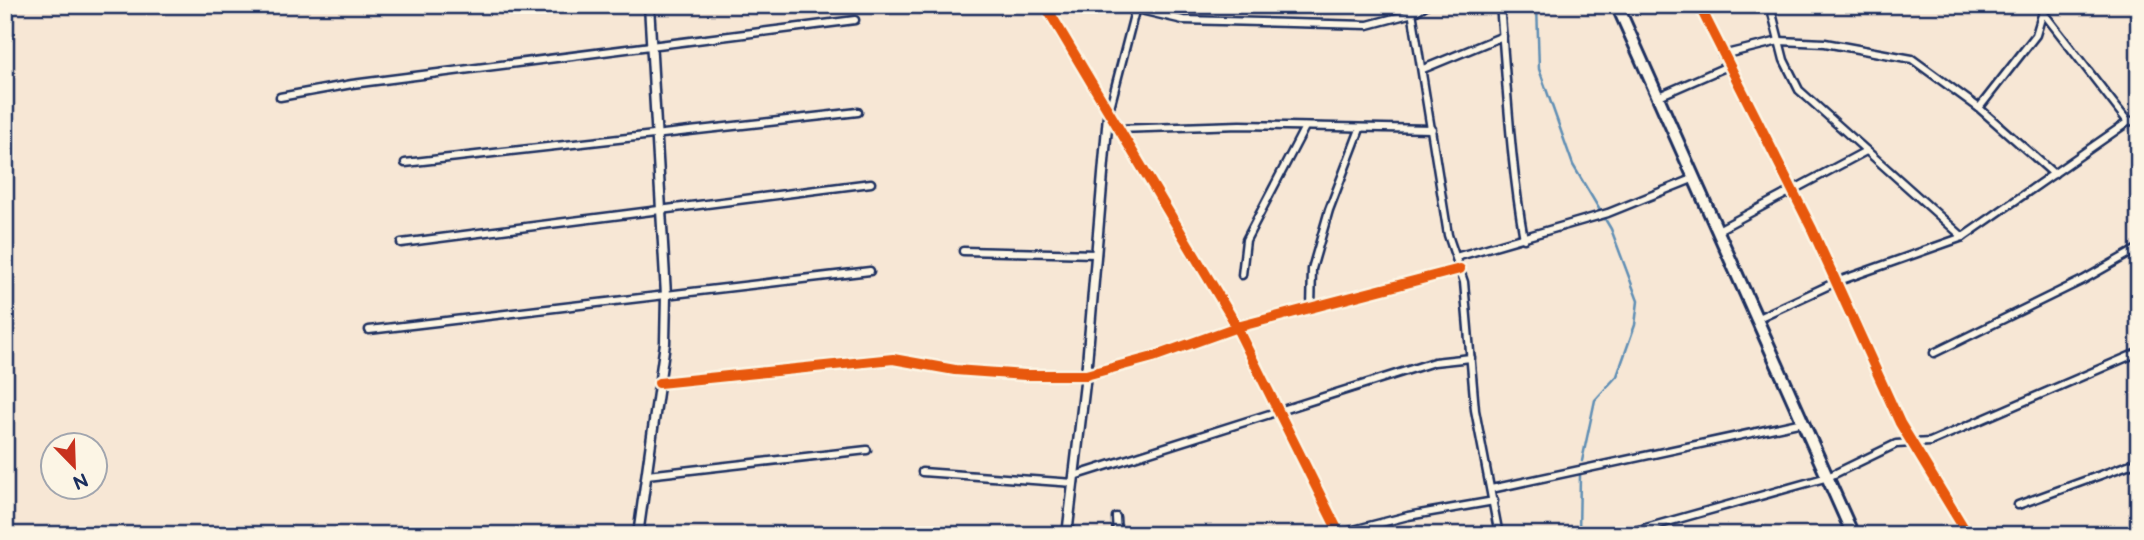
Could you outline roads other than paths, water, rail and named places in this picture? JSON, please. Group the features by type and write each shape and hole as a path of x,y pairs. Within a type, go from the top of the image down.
{"main road":[{"path":"1617,5 1853,535"}],"street":[{"path":"638,535 666,343 666,295 649,5"},
{"path":"1045,5 1108,115 1237,327 1338,534 1408,516 1494,501"},
{"path":"1067,535 1086,375 1108,115 1136,7 1183,20 1368,25 1426,5"},
{"path":"1500,5 1510,104 1513,177 1524,239"},
{"path":"1699,5 1836,282 1910,443 1968,535"},
{"path":"1770,5 1784,60 1799,90 1963,237"},
{"path":"1979,108 2036,35 2043,8"},
{"path":"2043,8 2128,122"},
{"path":"1412,9 1448,235 1464,282 1475,410 1499,535"},
{"path":"280,97 352,84 855,20"},
{"path":"1423,69 1503,36"},
{"path":"1722,55 1779,41 1825,43 1912,59 1979,108 2054,174"},
{"path":"1659,96 1728,66"},
{"path":"405,163 858,112"},
{"path":"1756,319 1836,282 1963,237 2128,122 2139,119"},
{"path":"1117,129 1240,125 1432,129"},
{"path":"1242,275 1246,240 1305,127"},
{"path":"1311,308 1312,269 1329,210 1360,129"},
{"path":"1718,230 1867,151"},
{"path":"1456,257 1608,213 1696,178"},
{"path":"401,243 871,183"},
{"path":"1934,353 2083,280 2139,248"},
{"path":"963,251 1097,254"},
{"path":"659,383 893,359 955,370 1025,375 1086,375 1153,357 1237,327 1460,269"},
{"path":"369,330 870,271"},
{"path":"1621,535 1828,477 1896,444 1930,442 2139,352"},
{"path":"922,472 1074,479 1434,362 1471,358"},
{"path":"1491,489 1803,422"},
{"path":"647,475 867,450"},
{"path":"2018,505 2139,461"},
{"path":"1116,517 1116,535"}],"waterway":[{"path":"1537,5 1539,69 1573,165 1611,229 1638,301 1635,325 1617,376 1595,400 1582,461"},
{"path":"1579,535 1580,475"}]}
